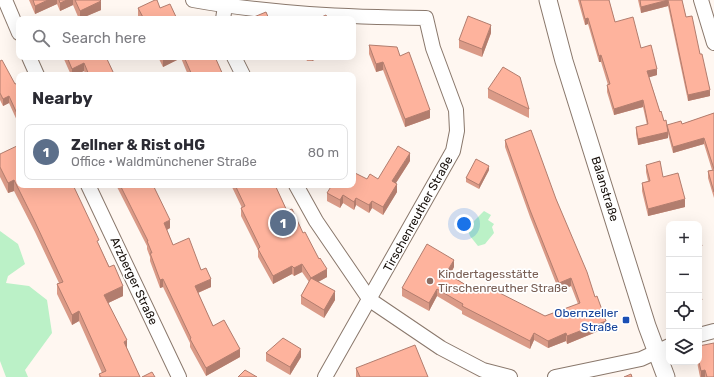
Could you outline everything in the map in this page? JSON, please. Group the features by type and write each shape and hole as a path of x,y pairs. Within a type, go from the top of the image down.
{"street":[{"path":"5,0 16,26"},
{"path":"193,0 224,12"},
{"name":"Balanstraße","path":"548,0 564,61 663,349 666,377"},
{"path":"701,0 714,43"},
{"name":"Tirschenreuther Straße","path":"224,12 325,16"},
{"name":"Tirschenreuther Straße","path":"326,377 453,151 457,131 456,110 433,48 426,18 356,17"},
{"path":"30,60 36,72"},
{"path":"236,60 242,72"},
{"name":"Arzberger Straße","path":"89,188 179,377"},
{"path":"298,188 316,221 370,300 441,348 483,370 510,377"},
{"path":"702,334 714,331"},
{"path":"555,377 632,362 663,349"}],"green space":[{"path":"484,211 491,215 488,220 494,224 492,227 494,233 485,244 478,246 470,236 467,228"},
{"path":"0,231 18,244 25,264 8,276 6,283 29,286 47,300 52,333 25,370 28,377 6,377 0,361"}],"building":[{"path":"33,0 48,0 35,6"},
{"path":"59,0 67,0 60,3"},
{"path":"75,0 100,0 101,1 80,11"},
{"path":"157,0 160,8 170,4 176,16 142,16 138,8"},
{"path":"580,0 609,0 615,22 633,17 641,48 651,45 657,69 647,71 660,112 661,111 664,121 666,120 668,132 638,139 636,127 648,124 643,100 614,109 607,85 610,84 601,55 599,56 588,18 585,19"},
{"path":"640,0 668,0 641,7"},
{"path":"668,0 682,0 686,17 692,16 700,54 702,54 710,90 688,95"},
{"path":"266,12 268,16 256,16"},
{"path":"468,16 491,25 482,49 459,40"},
{"path":"369,45 397,47 400,56 409,52 430,110 405,119 383,62 376,64"},
{"path":"2,60 16,84 16,111 9,96 3,99 0,93 0,61"},
{"path":"68,60 107,60 113,72 88,72 84,63 72,69"},
{"path":"185,60 216,60 222,72 191,72"},
{"path":"503,67 520,77 529,109 488,89"},
{"path":"714,113 714,169 704,138 673,147 667,125 681,121 682,124"},
{"path":"531,130 556,199 606,321 567,336 566,333 548,341 534,333 530,341 462,306 463,304 437,289 429,303 402,288 427,244 454,260 446,273 479,293 484,285 545,316 580,303 571,278 559,283 530,210 505,140"},
{"path":"16,146 16,184 14,180 8,183 0,167 0,154"},
{"path":"398,146 410,153 392,181 397,184 383,207 372,201 369,205 356,198 354,202 343,195 340,200 327,193 330,188 356,188 356,174 367,179 370,174 378,179"},
{"path":"476,159 489,166 479,185 466,178"},
{"path":"660,161 663,177 678,173 685,199 648,209 642,183 650,181 646,165"},
{"path":"714,170 714,192 708,171"},
{"path":"18,188 74,188 99,240 97,241 109,267 114,265 123,286 104,295 127,340 124,342 140,377 101,377 99,374 106,371 79,311 72,315 57,284 63,282"},
{"path":"122,188 154,188 170,220 164,223 173,245 189,238 201,270 206,268 211,279 195,286 213,326 224,320 240,349 206,368 190,339 191,338 163,279 160,280 150,253 152,253 148,241"},
{"path":"236,188 276,188 287,211 292,209 303,233 305,232 319,259 320,258 327,269 311,278 302,264 294,268 292,266 273,276 258,249 260,247 241,208 245,206"},
{"path":"311,278 335,291 324,310 301,296"},
{"path":"283,338 301,349 290,367 266,353"},
{"path":"714,343 714,377 707,377 705,370 701,371 700,365 702,365 702,345"},
{"path":"415,345 428,377 360,377 356,368"},
{"path":"245,370 257,377 238,377"},
{"path":"152,372 155,377 142,377"},
{"path":"631,374 632,377 624,377"}],"place":[{"name":"Zellner & Rist oHG","path":"283,223"},
{"name":"Kindertagesstätte Tirschenreuther Straße","path":"430,281"},
{"name":"Obernzeller Straße","path":"626,320"}]}
